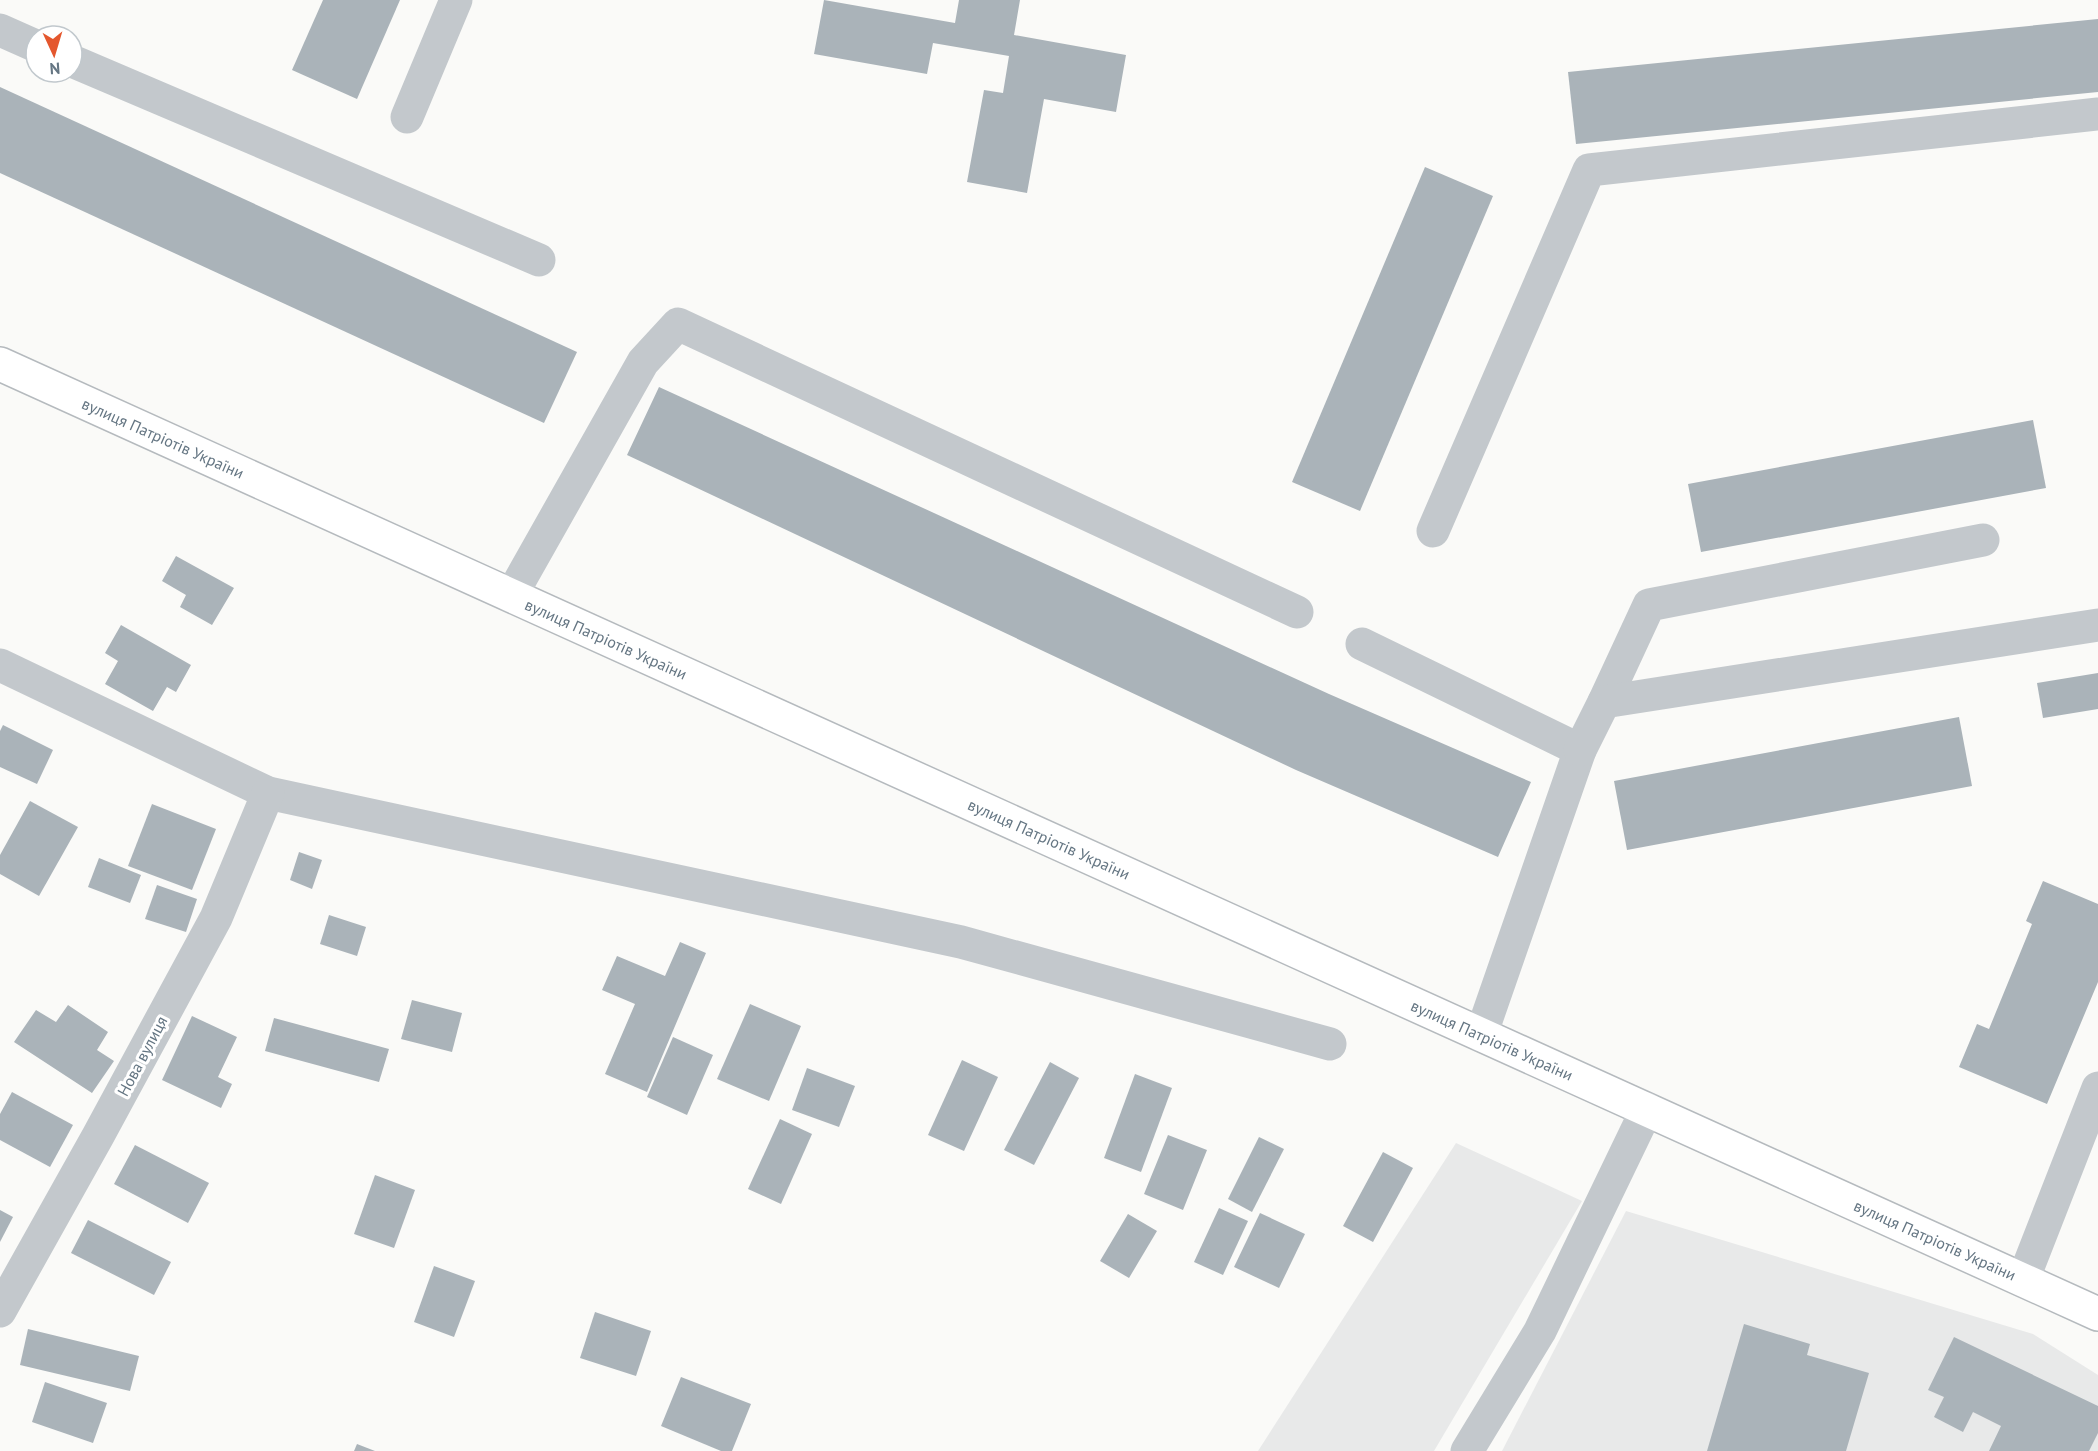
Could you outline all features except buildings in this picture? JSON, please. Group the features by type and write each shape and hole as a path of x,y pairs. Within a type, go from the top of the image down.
{"main road":[{"name":"вулиця Патріотів України","path":"0,364 2098,1314"}],"street":[{"path":"407,117 456,0"},
{"path":"0,30 24,41"},
{"path":"84,66 539,260"},
{"path":"1432,531 1589,170 2098,114"},
{"path":"511,596 643,362 678,324 1297,612"},
{"path":"1480,1035 1580,750 1650,605 1983,540"},
{"path":"1604,702 2098,625"},
{"path":"1362,644 1580,750"},
{"path":"0,665 268,793 961,942 1330,1044"},
{"name":"Нова вулиця","path":"0,1311 104,1126 216,918 268,793"},
{"path":"2024,1280 2098,1088"},
{"path":"1467,1451 1540,1331 1647,1109"}],"shaded area":[{"path":"1456,1143 1582,1201 1434,1451 1258,1451"},
{"path":"1626,1211 2033,1334 2098,1375 2098,1451 1502,1451"}]}
